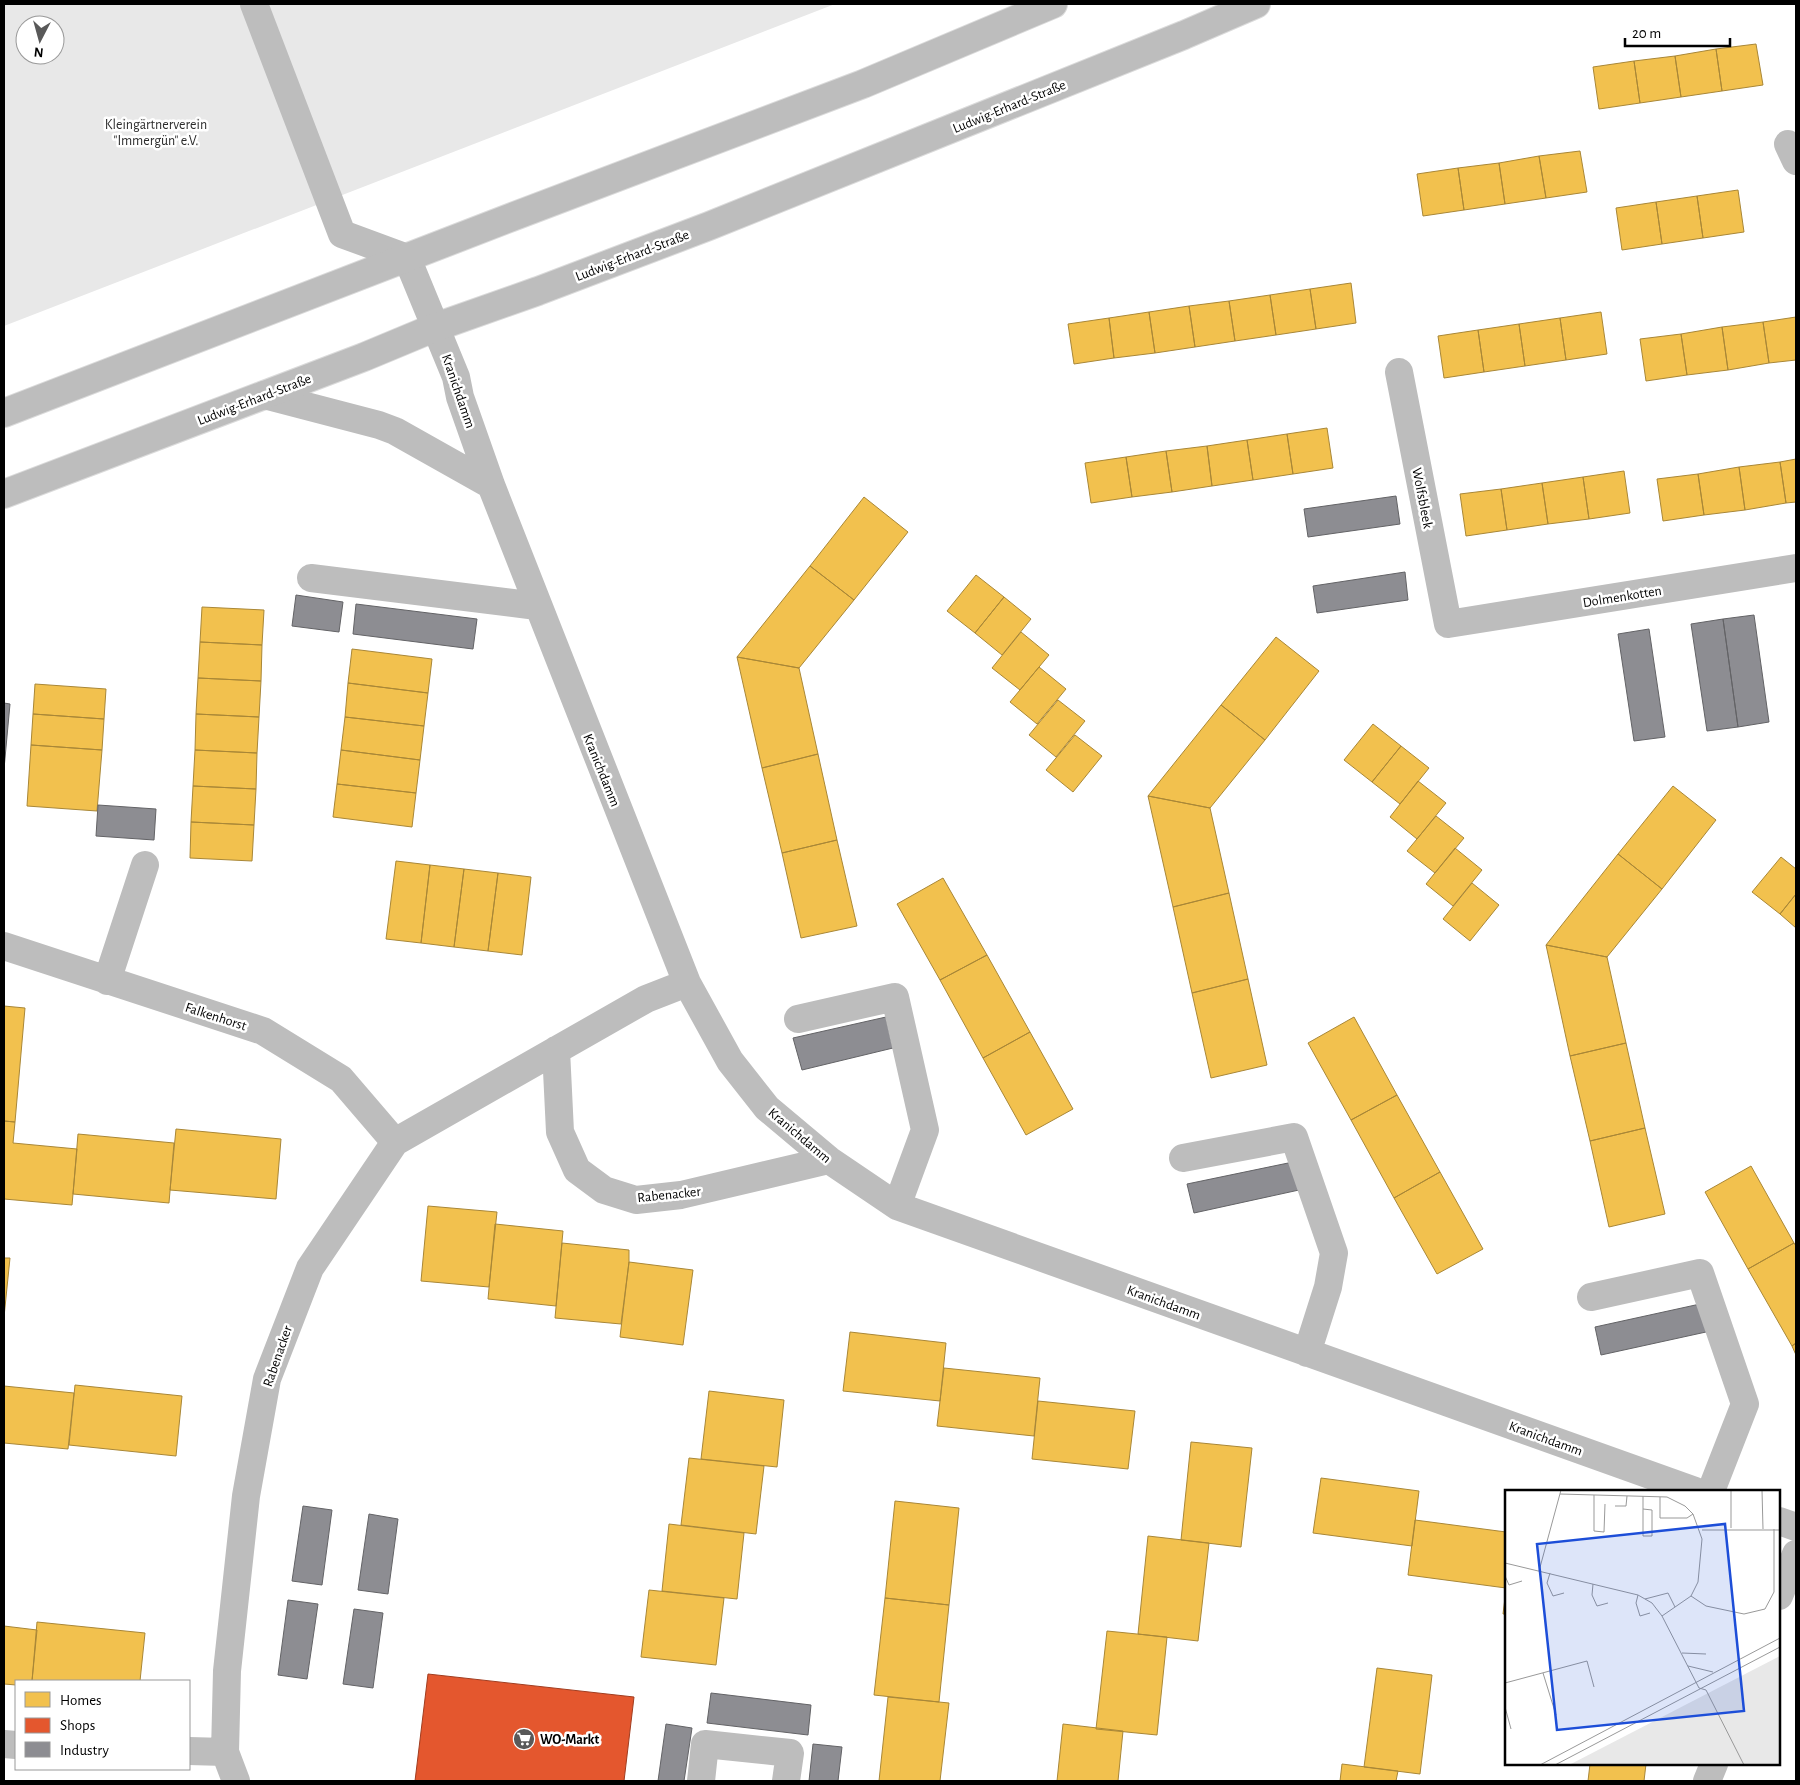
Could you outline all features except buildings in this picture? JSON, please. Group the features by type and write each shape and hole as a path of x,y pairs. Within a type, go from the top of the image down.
{"street":[{"path":"254,4 342,234 406,258"},
{"path":"4,413 863,84 1053,4"},
{"name":"Ludwig-Erhard-Straße","path":"4,494 364,357 436,327 546,288 709,226 1175,39 1256,4"},
{"name":"Kranichdamm","path":"406,258 456,377 460,397 491,485 537,606 687,982 730,1061 767,1108 829,1160 897,1206 1692,1490"},
{"name":"Wolfsbleek","path":"1399,372 1448,624"},
{"path":"264,395 387,428 491,485"},
{"name":"Dolmenkotten","path":"1448,624 1796,568"},
{"path":"311,578 537,606"},
{"path":"107,981 146,865"},
{"name":"Falkenhorst","path":"4,946 262,1030 342,1079 395,1142"},
{"name":"Rabenacker","path":"236,1781 225,1752 227,1671 246,1496 267,1379 310,1268 395,1142 646,999 687,982"},
{"path":"798,1019 895,997 925,1130 897,1206"},
{"name":"Rabenacker","path":"556,1050 560,1132 577,1170 604,1190 636,1200 681,1195 829,1160"},
{"path":"1182,1158 1294,1137 1334,1253 1328,1287 1307,1353"},
{"path":"1591,1297 1700,1273 1745,1404 1711,1490"},
{"path":"1780,1521 1796,1527"},
{"path":"1780,1594 1796,1554"},
{"path":"701,1781 705,1744 790,1753 786,1781"},
{"path":"190,1751 225,1752"},
{"path":"1707,1781 1714,1765"}],"green space":[{"name":"Kleingärtnerverein \"Immergün\" e.V.","path":"4,4 835,4 4,326"}],"place":[{"name":"WO-Markt","path":"524,1739"}]}
